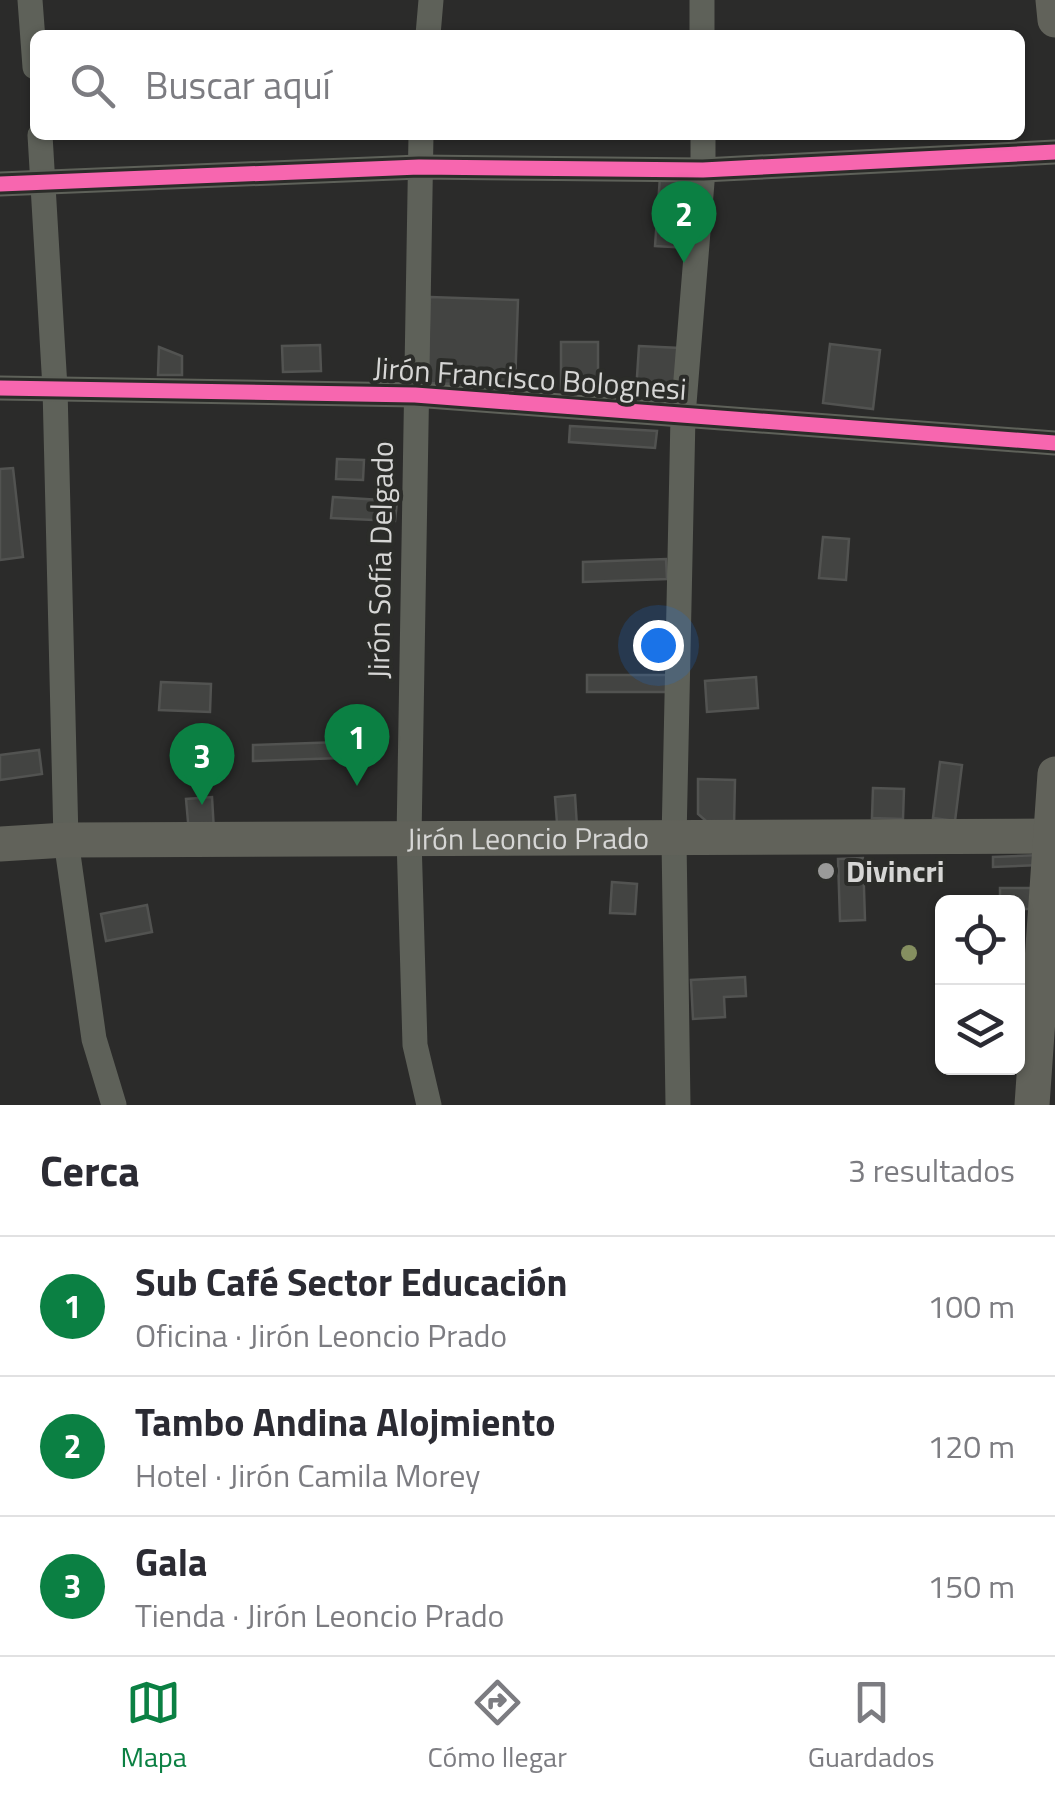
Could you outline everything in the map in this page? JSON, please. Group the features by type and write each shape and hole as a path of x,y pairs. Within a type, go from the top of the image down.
{"street":[{"path":"30,0 32,30"},
{"path":"428,30 431,0"},
{"path":"702,0 702,30"},
{"path":"1054,0 1055,20"},
{"path":"40,140 55,388 66,840 94,1039 114,1105"},
{"name":"Jirón Sofía Delgado","path":"421,140 409,838 415,1045 429,1105"},
{"path":"678,1105 674,840 683,416 703,140"},
{"path":"0,184 419,166 703,170 1055,152"},
{"name":"Jirón Francisco Bolognesi","path":"0,388 414,395 1055,443"},
{"path":"1032,1105 1055,774"},
{"name":"Jirón Leoncio Prado","path":"0,844 66,840 1052,836"}],"building":[{"path":"660,177 694,179 690,248 655,246"},
{"path":"430,297 518,300 515,386 427,383"},
{"path":"561,342 598,342 598,389 561,389"},
{"path":"830,344 880,350 873,409 823,403"},
{"path":"320,345 321,371 283,372 282,346"},
{"path":"639,346 680,348 677,395 636,392"},
{"path":"159,347 182,356 182,375 158,375"},
{"path":"570,426 657,431 655,448 569,442"},
{"path":"337,459 364,460 363,480 336,479"},
{"path":"13,468 23,557 0,560 0,469"},
{"path":"333,497 397,501 395,521 331,518"},
{"path":"823,537 849,539 846,580 819,578"},
{"path":"666,559 667,579 583,582 583,562"},
{"path":"587,675 667,675 667,692 587,692"},
{"path":"756,677 758,708 707,712 705,681"},
{"path":"161,682 211,684 210,712 159,710"},
{"path":"369,741 370,757 253,761 253,745"},
{"path":"39,750 42,774 0,780 0,755"},
{"path":"940,762 962,765 955,821 933,818"},
{"path":"698,779 735,780 734,827 713,827 698,814"},
{"path":"873,788 904,789 903,819 872,818"},
{"path":"575,795 577,827 557,823 555,797"},
{"path":"212,797 214,831 189,833 186,799"},
{"path":"1040,855 1040,865 993,867 993,857"},
{"path":"863,858 865,920 840,921 838,859"},
{"path":"612,882 637,884 635,914 610,913"},
{"path":"1000,888 1037,888 1037,909 1025,909 1025,895 1000,895"},
{"path":"147,905 152,932 106,941 101,914"},
{"path":"745,977 746,996 724,997 725,1017 693,1019 691,980"}],"cycle path":[{"path":"0,184 419,167 703,170 1055,152"},
{"path":"0,388 415,395 1055,443"}],"place":[{"name":"Tambo Andina Alojmiento","path":"684,263"},
{"name":"Sub Café Sector Educación","path":"357,786"},
{"name":"Gala","path":"202,805"},
{"name":"Divincri","path":"826,871"}]}
